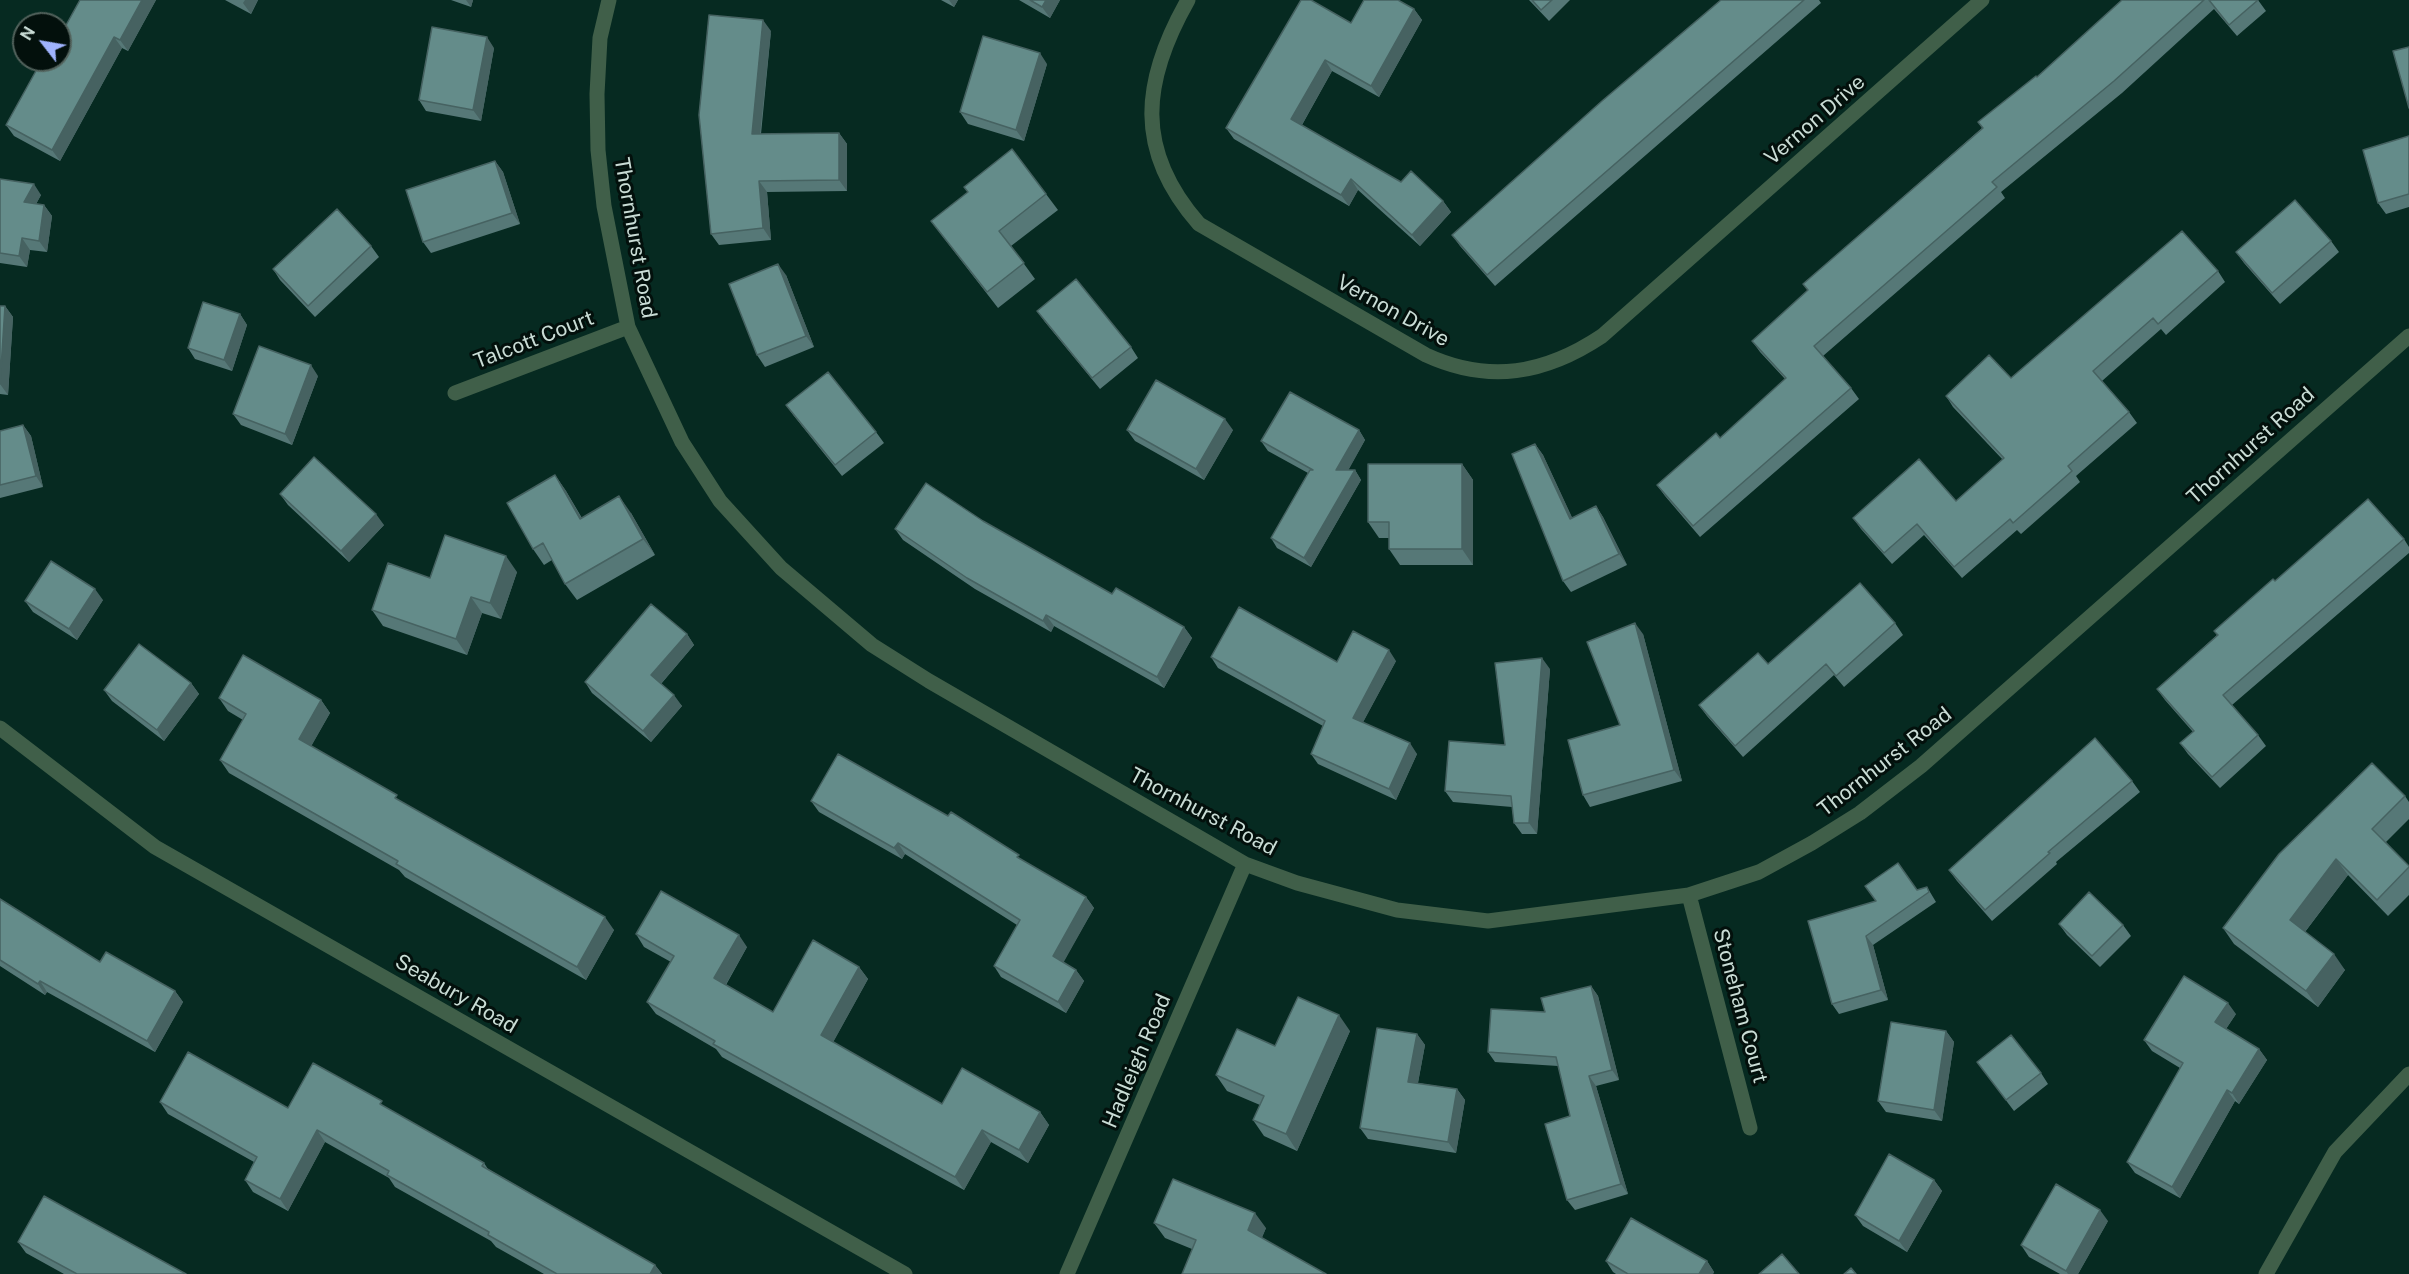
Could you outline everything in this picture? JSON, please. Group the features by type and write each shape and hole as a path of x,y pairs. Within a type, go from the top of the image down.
{"street":[{"name":"Thornhurst Road","path":"609,0 600,38 597,94 598,150 604,206 628,327 682,442 720,501 781,568 827,609 872,645 929,681 1245,864 1297,883 1378,905 1488,921 1689,895 1759,872 1812,843 1860,813 1921,766 2409,336"},
{"name":"Vernon Drive","path":"1188,0 1168,35 1157,66 1151,112 1154,141 1162,169 1178,200 1199,224 1425,355 1465,369 1516,372 1564,358 1602,336 1982,0"},
{"name":"Talcott Court","path":"455,393 628,327"},
{"name":"Seabury Road","path":"0,728 155,848 905,1274"},
{"name":"Hadleigh Road","path":"1067,1274 1245,864"},
{"name":"Stoneham Court","path":"1689,895 1750,1128"},
{"path":"2266,1274 2335,1152 2409,1074"}],"building":[{"path":"80,0 142,0 120,40 114,37 52,150 6,125 35,72 72,72 72,14"},
{"path":"1030,0 1046,0 1042,7"},
{"path":"1301,0 1311,0 1351,23 1364,0 1398,0 1414,9 1371,86 1325,60 1291,119 1401,182 1411,171 1443,201 1412,235 1351,179 1341,195 1226,128"},
{"path":"1532,0 1552,0 1541,10"},
{"path":"1721,0 1804,0 1487,275 1452,235 1602,101"},
{"path":"2122,0 2204,0 2114,81 1992,182 1997,187 1814,346 1851,388 1693,526 1657,485 1716,433 1720,438 1786,378 1752,341 1808,290 1803,284 1983,128 1978,122 2037,77"},
{"path":"2209,0 2258,0 2229,25"},
{"path":"709,15 763,20 752,134 839,133 839,180 759,181 763,228 711,234 699,115"},
{"path":"432,27 487,37 473,110 419,100"},
{"path":"983,36 1040,53 1016,130 960,112"},
{"path":"2409,47 2409,108 2393,51"},
{"path":"2409,136 2409,194 2378,203 2363,150"},
{"path":"1012,149 1046,194 999,231 1024,263 987,292 931,221 968,192 964,187"},
{"path":"495,161 512,213 423,242 406,190"},
{"path":"0,179 34,184 24,202 44,205 39,241 22,238 19,256 0,253"},
{"path":"2295,200 2331,241 2272,293 2236,252"},
{"path":"337,209 371,246 308,306 273,269"},
{"path":"2182,231 2218,271 2158,324 2153,318 2093,371 2129,412 2068,466 2072,471 2013,523 2010,519 1954,567 1917,524 1884,553 1853,518 1919,459 1956,501 2004,458 1946,396 1989,355 2011,378"},
{"path":"778,264 806,336 757,355 729,284"},
{"path":"1076,279 1131,347 1092,378 1037,311"},
{"path":"203,302 240,314 224,360 188,348"},
{"path":"0,306 5,306 0,384"},
{"path":"259,346 311,365 285,434 233,414"},
{"path":"828,372 876,432 835,465 786,405"},
{"path":"1156,380 1225,419 1196,469 1127,430"},
{"path":"1290,392 1359,430 1336,470 1355,470 1304,558 1271,538 1310,470 1313,470 1261,441"},
{"path":"23,425 36,476 0,485 0,431"},
{"path":"1535,444 1570,519 1596,506 1619,554 1563,581 1512,454"},
{"path":"314,457 376,514 341,551 280,494"},
{"path":"1368,464 1462,464 1462,549 1389,549 1389,522 1368,522"},
{"path":"555,475 580,519 619,496 643,539 565,584 543,543 533,549 507,503"},
{"path":"926,483 983,521 1112,594 1116,588 1184,627 1157,677 1046,615 1043,621 967,578 895,529"},
{"path":"2368,499 2404,539 2223,695 2258,735 2212,777 2180,743 2194,731 2157,689 2218,635 2214,631"},
{"path":"445,535 506,556 490,603 471,597 456,639 372,610 388,563 430,578"},
{"path":"51,561 95,589 69,629 25,601"},
{"path":"1860,583 1895,623 1836,676 1826,664 1735,746 1699,705 1758,653 1768,664"},
{"path":"651,604 687,634 651,675 674,695 643,731 585,682"},
{"path":"1239,607 1337,662 1353,631 1389,650 1353,718 1410,743 1389,789 1311,754 1325,721 1211,657"},
{"path":"1635,623 1674,770 1583,795 1568,740 1620,725 1587,642"},
{"path":"139,644 191,683 157,730 104,690"},
{"path":"243,655 321,700 299,739 397,795 395,798 605,917 577,967 396,864 398,861 220,760 246,714 219,698"},
{"path":"1542,658 1529,823 1514,823 1511,796 1445,791 1449,741 1505,745 1495,663"},
{"path":"2095,738 2132,781 2048,852 2050,853 1985,910 1949,870"},
{"path":"838,754 948,816 951,812 1019,855 1017,857 1086,897 1053,956 1076,970 1058,1002 994,966 1020,920 898,843 894,848 811,801"},
{"path":"2372,763 2405,796 2372,829 2409,867 2377,900 2336,859 2290,920 2334,954 2306,991 2223,928 2279,854"},
{"path":"1898,863 1917,890 1927,887 1929,892 1866,936 1881,990 1832,1004 1808,921 1876,901 1865,886"},
{"path":"661,891 739,935 714,978 773,1012 813,940 859,967 821,1035 942,1104 962,1068 1040,1112 1019,1150 982,1130 955,1177 713,1044 715,1041 647,1002 674,956 636,934"},
{"path":"2089,892 2123,925 2092,956 2059,924"},
{"path":"0,899 100,962 106,952 175,991 147,1041 40,981 38,984 0,960"},
{"path":"2184,976 2228,1003 2215,1022 2259,1049 2232,1093 2227,1090 2172,1187 2127,1162 2183,1063 2144,1040"},
{"path":"1591,986 1612,1070 1589,1076 1621,1184 1567,1200 1545,1124 1570,1116 1556,1057 1488,1052 1491,1009 1545,1012 1541,998"},
{"path":"1298,997 1339,1015 1286,1134 1253,1120 1264,1096 1216,1075 1237,1029 1275,1046"},
{"path":"1891,1022 1946,1031 1934,1110 1878,1101"},
{"path":"1377,1028 1417,1034 1408,1082 1457,1089 1448,1142 1360,1128"},
{"path":"2011,1035 2041,1073 2006,1100 1977,1062"},
{"path":"188,1052 288,1108 313,1063 382,1101 380,1104 484,1163 482,1166 655,1265 650,1274 557,1274 488,1235 489,1232 387,1175 389,1171 317,1130 280,1199 245,1180 257,1157 160,1102"},
{"path":"1889,1154 1934,1180 1899,1241 1855,1215"},
{"path":"1173,1179 1255,1213 1248,1230 1326,1274 1182,1274 1196,1240 1154,1223"},
{"path":"2056,1184 2100,1210 2066,1271 2021,1245"},
{"path":"44,1196 186,1274 77,1274 18,1242"},
{"path":"1631,1218 1707,1261 1699,1274 1628,1274 1606,1261"},
{"path":"1782,1254 1799,1274 1759,1274"},
{"path":"1851,1268 1856,1274 1844,1274"}]}
